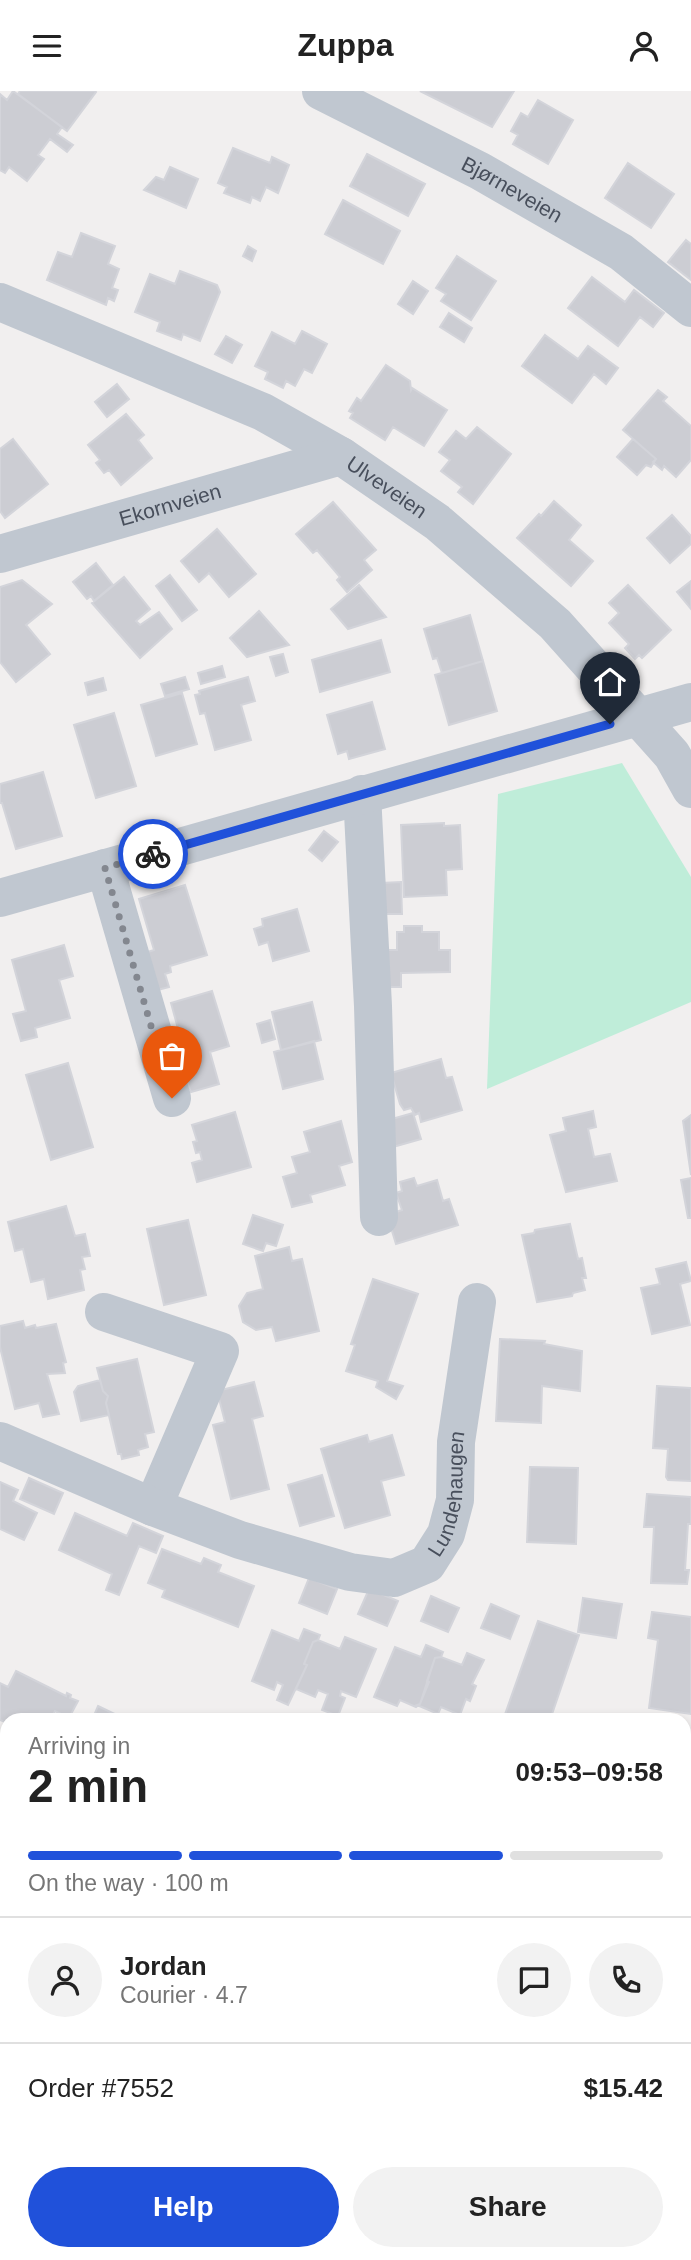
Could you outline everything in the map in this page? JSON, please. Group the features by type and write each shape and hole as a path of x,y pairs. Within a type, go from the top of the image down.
{"street":[{"name":"Bjørneveien","path":"321,91 480,171 621,252 691,308"},
{"name":"Ulveveien","path":"0,302 263,412 341,456 437,522 555,624 635,717 672,755 691,789"},
{"name":"Ekornveien","path":"0,554 341,456"},
{"path":"0,898 691,702"},
{"path":"362,794 373,1006 379,1217"},
{"path":"105,868 172,1098"},
{"name":"Lundehaugen","path":"0,1441 240,1541 350,1572 394,1578 427,1564 446,1534 455,1500 456,1442 477,1302"},
{"path":"103,1313 220,1351 153,1507"}],"green space":[{"path":"622,763 691,877 691,1002 487,1089 498,794"}],"building":[{"path":"13,91 62,127 57,134 73,145 67,152 50,139 38,155 44,159 27,181 9,167 5,173 0,170 0,94 7,100"},
{"path":"20,91 96,92 67,131 18,94"},
{"path":"420,91 514,91 492,127"},
{"path":"538,100 573,120 548,164 513,144 518,135 511,131 521,113 528,117"},
{"path":"233,148 270,163 272,157 289,165 278,193 266,187 260,201 252,197 250,203 224,193 227,187 218,183"},
{"path":"367,154 425,184 408,216 350,186"},
{"path":"628,163 674,194 651,228 605,198"},
{"path":"170,167 198,179 186,208 144,190 156,177 164,180"},
{"path":"343,200 400,231 383,264 325,234"},
{"path":"81,233 115,246 108,264 119,269 112,288 118,290 114,301 108,298 106,305 47,280 58,252 72,257"},
{"path":"686,240 691,244 691,280 668,262"},
{"path":"248,246 256,251 252,261 243,256"},
{"path":"457,256 496,281 471,320 441,301 446,294 436,288"},
{"path":"180,271 217,285 220,292 200,341 183,334 181,340 157,331 160,322 135,312 150,274 175,284"},
{"path":"592,277 625,302 634,290 664,313 653,327 640,317 618,346 568,308"},
{"path":"413,281 428,291 413,314 398,304"},
{"path":"449,313 472,328 464,342 440,327"},
{"path":"302,331 327,344 312,373 304,369 295,386 286,381 283,388 265,379 268,372 255,366 272,332 295,344"},
{"path":"545,335 578,359 588,346 618,368 606,384 594,374 572,403 522,366"},
{"path":"226,336 242,345 232,363 215,354"},
{"path":"386,365 410,381 411,390 412,388 447,410 424,446 393,427 385,440 350,418 353,413 349,411 357,398 361,401"},
{"path":"117,384 129,399 107,417 95,402"},
{"path":"658,390 667,397 663,401 691,426 691,460 676,477 664,466 662,470 655,464 653,462 656,459 623,430"},
{"path":"126,414 144,435 138,440 152,458 121,485 109,470 104,473 96,463 100,460 88,445"},
{"path":"477,427 511,454 473,504 458,492 462,487 441,471 450,460 439,452 456,431 466,439"},
{"path":"13,439 48,484 5,518 0,511 0,449"},
{"path":"633,439 656,459 651,467 646,465 637,475 617,457"},
{"path":"554,501 581,525 569,540 593,561 571,586 517,538"},
{"path":"333,502 376,550 364,560 372,570 347,592 337,580 340,577 317,550 313,553 296,534"},
{"path":"672,515 691,536 691,544 670,563 647,538"},
{"path":"217,529 256,574 229,597 209,573 199,582 181,561"},
{"path":"96,563 113,585 94,601 91,596 87,599 73,582"},
{"path":"170,575 197,610 182,621 156,586"},
{"path":"124,577 150,609 136,621 140,625 159,612 172,629 140,658 92,603"},
{"path":"22,580 52,604 26,625 50,654 16,682 0,662 0,587"},
{"path":"691,581 691,609 677,592"},
{"path":"359,585 386,617 348,629 331,609"},
{"path":"628,585 671,630 642,658 639,655 635,659 625,648 629,644 609,623 619,613 609,603"},
{"path":"259,611 289,645 247,657 230,638"},
{"path":"470,615 483,661 442,673 437,658 433,659 424,629"},
{"path":"381,640 390,672 320,692 312,660"},
{"path":"283,654 288,672 276,676 270,657"},
{"path":"483,661 497,711 449,725 435,675"},
{"path":"222,666 225,677 201,684 198,673"},
{"path":"185,677 189,689 165,696 161,684"},
{"path":"248,677 255,701 241,705 251,740 215,750 205,713 200,714 195,695 200,694 199,691"},
{"path":"103,678 106,690 88,695 85,683"},
{"path":"182,693 197,744 156,756 141,705"},
{"path":"372,702 385,749 349,759 347,751 338,754 327,715"},
{"path":"114,713 136,786 96,798 74,725"},
{"path":"43,772 62,836 16,849 0,803 0,784"},
{"path":"444,823 444,826 460,825 462,869 446,870 447,895 404,897 401,825"},
{"path":"324,831 338,842 322,861 309,850"},
{"path":"401,882 402,914 382,914 381,883"},
{"path":"185,885 207,955 170,966 171,972 165,974 169,987 146,993 135,956 154,950 139,899"},
{"path":"297,909 309,951 273,961 268,942 259,945 254,929 263,926 262,919"},
{"path":"404,926 422,926 422,932 439,932 439,950 450,950 450,972 401,973 401,987 384,987 383,950 397,950 397,932 404,932"},
{"path":"64,945 73,976 59,980 70,1018 35,1028 37,1037 21,1041 13,1014 26,1011 12,960"},
{"path":"212,991 229,1046 210,1052 219,1084 191,1092 170,1039 180,1036 171,1003"},
{"path":"312,1002 321,1040 281,1050 272,1012"},
{"path":"270,1020 275,1039 262,1043 257,1024"},
{"path":"314,1041 323,1079 283,1089 274,1052"},
{"path":"441,1059 446,1078 452,1077 462,1110 421,1122 419,1113 415,1115 411,1108 404,1110 400,1104 391,1073"},
{"path":"68,1063 93,1147 51,1160 26,1075"},
{"path":"593,1111 596,1127 588,1129 594,1157 610,1154 617,1181 566,1192 550,1135 566,1131 563,1118"},
{"path":"235,1112 251,1167 197,1182 192,1163 202,1160 200,1152 196,1153 193,1142 197,1141 192,1125"},
{"path":"413,1113 421,1139 393,1147 385,1121"},
{"path":"691,1115 691,1175 683,1121"},
{"path":"341,1121 352,1162 339,1166 345,1185 310,1195 312,1202 292,1207 283,1177 297,1173 292,1157 310,1152 304,1132"},
{"path":"414,1178 417,1186 437,1180 443,1201 449,1199 458,1225 396,1244 387,1215 402,1210 396,1193 402,1191 400,1182"},
{"path":"691,1178 691,1218 688,1218 681,1180"},
{"path":"66,1206 75,1236 85,1234 90,1256 82,1257 85,1269 80,1270 84,1290 48,1299 44,1279 31,1282 23,1249 15,1251 8,1222"},
{"path":"253,1215 283,1225 276,1246 266,1243 263,1251 243,1244"},
{"path":"188,1220 206,1295 164,1305 147,1229"},
{"path":"570,1224 578,1259 582,1258 586,1278 582,1278 585,1290 573,1293 572,1296 537,1302 522,1235"},
{"path":"289,1247 292,1261 302,1259 319,1331 276,1341 272,1327 256,1330 243,1322 239,1306 247,1293 263,1289 255,1256"},
{"path":"686,1262 691,1281 680,1284 690,1325 652,1334 641,1288 660,1284 656,1269"},
{"path":"373,1279 418,1294 387,1381 403,1386 396,1399 376,1387 378,1381 346,1371 355,1345 351,1344"},
{"path":"23,1321 25,1328 56,1324 66,1362 63,1363 65,1373 47,1374 59,1414 43,1417 39,1403 15,1409 0,1347 0,1326"},
{"path":"500,1339 545,1341 544,1344 582,1351 580,1391 542,1386 541,1423 496,1421"},
{"path":"137,1359 154,1432 145,1434 148,1447 138,1450 139,1455 122,1459 121,1454 118,1454 106,1403 108,1396 103,1391 97,1368"},
{"path":"100,1380 103,1391 108,1396 106,1403 109,1415 81,1421 74,1392 78,1386"},
{"path":"254,1382 263,1416 252,1419 269,1489 231,1499 213,1425 225,1422 217,1391"},
{"path":"657,1386 691,1388 691,1481 668,1480 668,1449 653,1448"},
{"path":"367,1435 369,1442 392,1435 404,1475 381,1481 390,1515 345,1528 321,1449"},
{"path":"530,1467 578,1468 576,1544 527,1542"},
{"path":"322,1475 334,1516 300,1526 288,1485"},
{"path":"29,1478 63,1493 54,1514 20,1499"},
{"path":"0,1482 18,1490 13,1501 37,1513 24,1540 0,1529"},
{"path":"647,1494 691,1497 691,1524 688,1524 685,1570 689,1570 687,1584 651,1583 654,1527 644,1527"},
{"path":"75,1513 127,1536 133,1523 163,1536 156,1553 139,1546 119,1595 106,1590 112,1574 59,1550"},
{"path":"162,1549 201,1564 204,1558 221,1565 218,1572 254,1586 238,1627 162,1597 165,1590 148,1583"},
{"path":"309,1578 337,1589 327,1614 299,1603"},
{"path":"369,1589 398,1601 387,1626 358,1614"},
{"path":"431,1596 459,1608 448,1632 421,1621"},
{"path":"583,1598 622,1604 616,1638 578,1632"},
{"path":"491,1604 519,1616 510,1639 481,1628"},
{"path":"652,1612 691,1617 691,1713 649,1708 658,1640 648,1638"},
{"path":"538,1621 579,1635 552,1713 505,1713"},
{"path":"304,1629 320,1635 318,1640 313,1642 304,1664 307,1665 288,1705 277,1700 283,1685 277,1682 274,1690 252,1681 272,1630 299,1641"},
{"path":"345,1637 376,1649 356,1697 341,1691 340,1696 345,1698 339,1713 330,1713 322,1710 328,1694 318,1690 315,1697 296,1689 307,1665 304,1664 313,1642 318,1640 340,1649"},
{"path":"426,1645 443,1652 441,1657 435,1658 420,1704 416,1707 400,1700 397,1706 374,1697 395,1647 421,1657"},
{"path":"467,1653 484,1660 472,1684 476,1686 470,1701 466,1699 461,1713 441,1707 436,1713 417,1705 420,1704 429,1682 427,1681 435,1658 441,1657 462,1665"},
{"path":"16,1671 66,1696 67,1693 71,1695 70,1698 78,1701 72,1713 0,1713 0,1683 8,1687"},
{"path":"98,1706 112,1713 95,1713"}],"way so far":[{"path":"153,854 105,868 172,1098"}],"route":[{"path":"153,854 610,724"}]}
